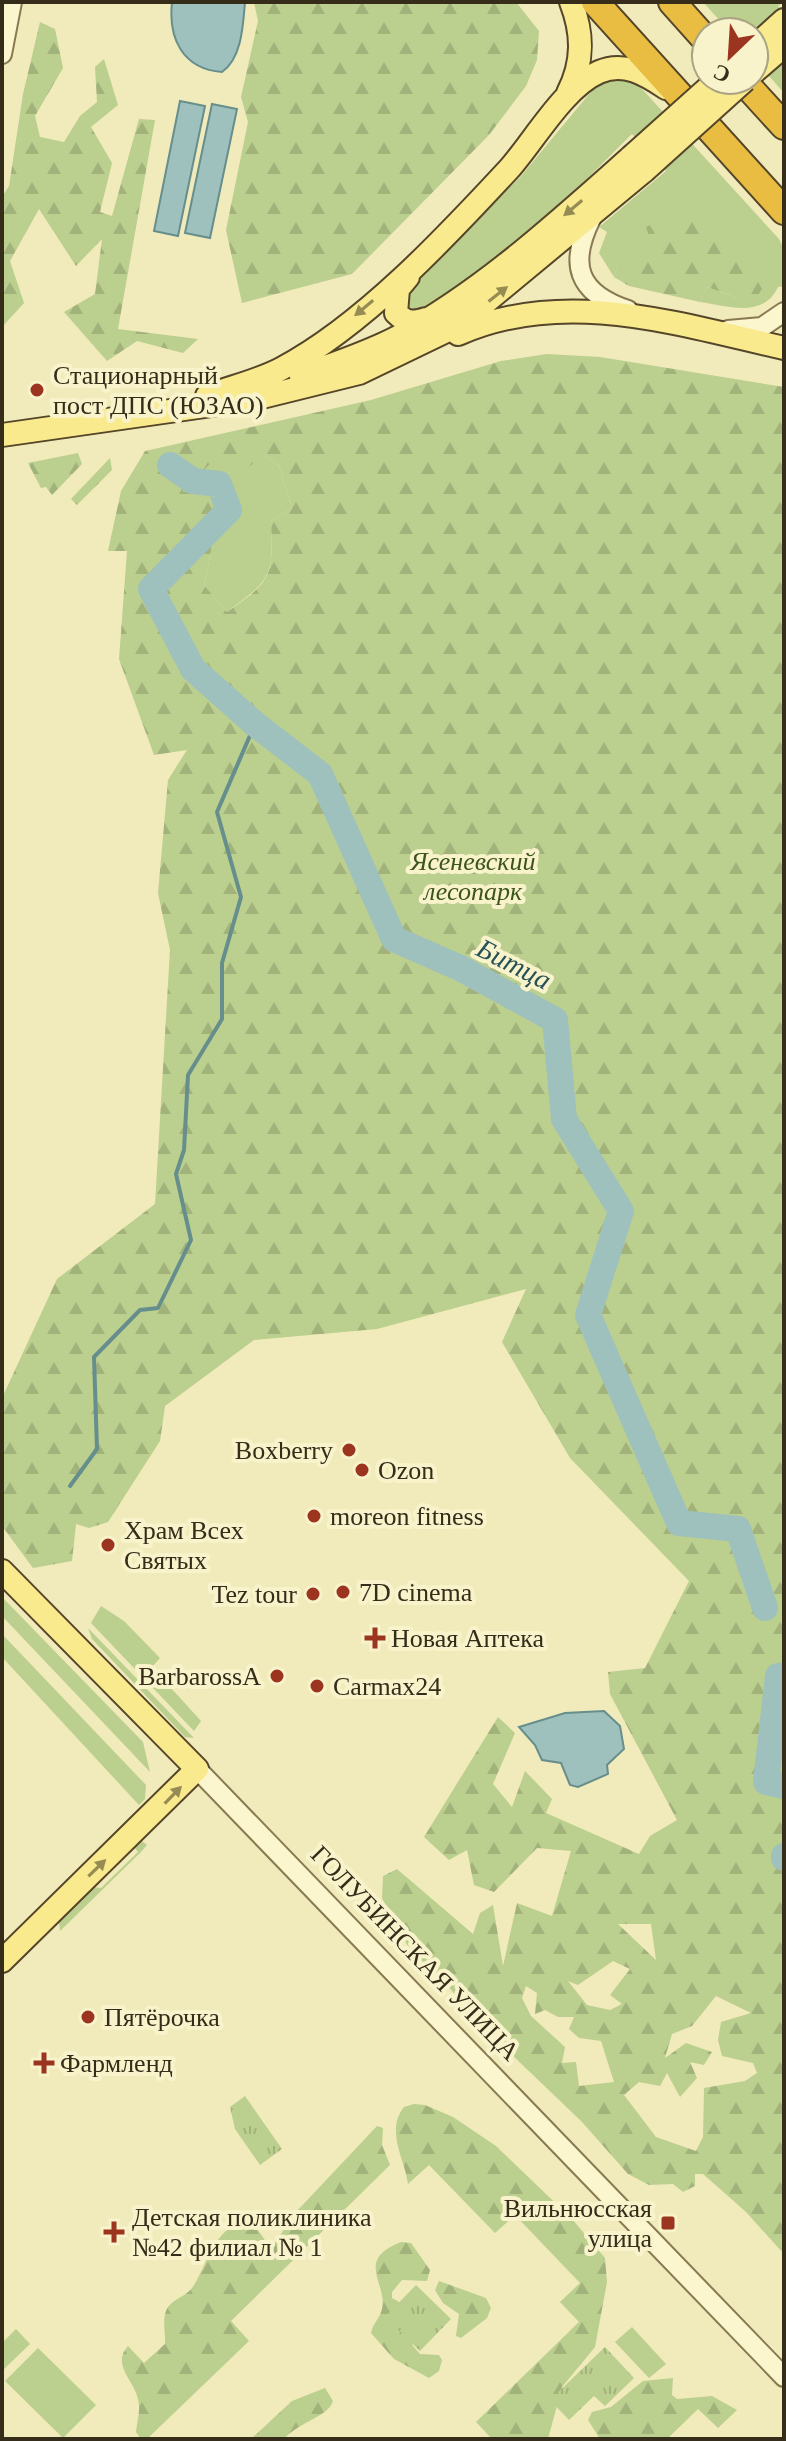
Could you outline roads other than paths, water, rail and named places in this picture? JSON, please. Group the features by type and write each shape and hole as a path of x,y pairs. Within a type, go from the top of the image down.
{"highway":[{"path":"595,2 784,211"},
{"path":"672,2 690,22"},
{"path":"758,96 784,126"}],"main road":[{"path":"564,100 579,63 581,40 571,2"},
{"path":"431,318 413,323 403,320 396,313 394,303 398,289 423,258 511,167 564,100 596,73 613,67 629,68 667,89 716,136"},
{"path":"9,431 254,399 310,388 383,362 444,332 592,217 702,96"},
{"path":"168,410 301,376 394,339 431,318 519,254 724,96"},
{"path":"168,410 279,370 324,342 423,258"},
{"path":"383,362 392,363 481,324 519,316 576,311 646,316 784,348"},
{"name":"ГОЛУБИНСКАЯ УЛИЦА","path":"2,1571 197,1769"},
{"path":"2,1961 197,1769"}],"street":[{"path":"2,54 12,2"},
{"path":"716,136 784,228"},
{"path":"592,217 578,251 583,280 594,294 611,304 646,316"},
{"path":"712,329 762,327 784,312"},
{"name":"ГОЛУБИНСКАЯ УЛИЦА","path":"197,1769 784,2377"}],"water":[{"path":"172,2 245,2 238,50 222,72 197,65 181,50 173,28"},
{"path":"180,101 205,106 178,236 154,231"},
{"path":"212,104 237,109 210,238 185,233"},
{"path":"604,1711 620,1726 624,1749 607,1765 608,1774 578,1787 570,1785 561,1763 542,1760 535,1745 519,1727 565,1713"}],"waterway":[{"name":"Битца","path":"170,465 193,481 219,484 229,510 151,589 193,669 255,724 320,774 394,939 460,968 555,1020 564,1119 621,1211 588,1315 679,1523 738,1529 765,1608"},
{"path":"70,1486 97,1449 94,1357 140,1310 158,1308 191,1240 176,1174 184,1150 188,1075 222,1019 222,963 241,897 217,812 255,724"},
{"name":"Битца","path":"778,1676 766,1782 784,1786"}],"place":[{"name":"Стационарный пост ДПС (ЮЗАО)","path":"37,390"},
{"name":"Boxberry","path":"349,1450"},
{"name":"Ozon","path":"362,1470"},
{"name":"moreon fitness","path":"314,1516"},
{"name":"Храм Всех Святых","path":"108,1545"},
{"name":"7D cinema","path":"343,1592"},
{"name":"Tez tour","path":"313,1594"},
{"name":"Новая Аптека","path":"375,1638"},
{"name":"BarbarossA","path":"277,1676"},
{"name":"Carmax24","path":"317,1686"},
{"name":"Пятёрочка","path":"88,2017"},
{"name":"Фармленд","path":"44,2063"},
{"name":"Вильнюсская улица","path":"668,2223"},
{"name":"Детская поликлиника №42 филиал № 1","path":"114,2232"}],"park label":[{"name":"Ясеневский лесопарк","path":"473,876"}]}
